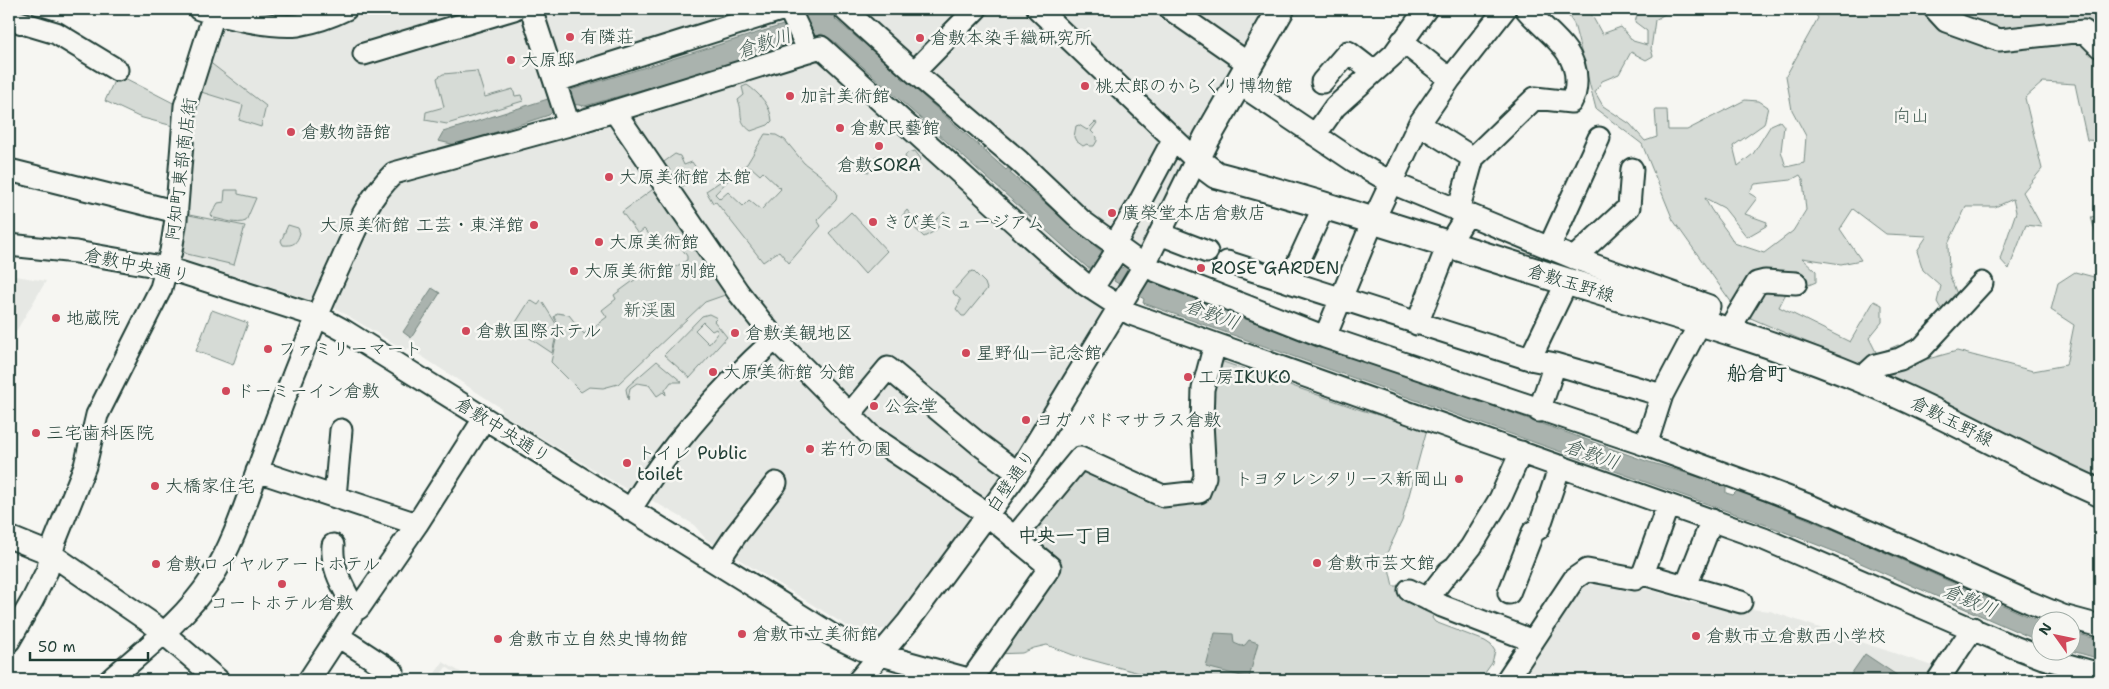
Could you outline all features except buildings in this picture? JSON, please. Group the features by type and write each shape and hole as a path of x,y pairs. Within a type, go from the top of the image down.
{"main road":[{"path":"1196,160 1280,9"},
{"name":"倉敷玉野線","path":"1196,160 1216,175 1324,206 1448,245 1570,270 1705,315 1861,378 1957,422 2036,464 2100,493"}],"street":[{"path":"206,11 285,25 298,25 346,9"},
{"path":"364,54 514,9"},
{"path":"531,9 568,120"},
{"path":"844,9 914,72 1019,161 1082,221 1107,263 1131,314 1764,539 2043,658 2100,674"},
{"path":"914,72 976,9"},
{"path":"1040,9 1173,140 1196,160"},
{"path":"1170,9 1315,136 1392,183 1549,248 1570,270"},
{"path":"1315,136 1335,107 1394,54 1426,9"},
{"path":"1326,337 1373,221 1419,124 1450,78 1505,9"},
{"path":"1417,324 1462,213 1473,158 1534,98 1572,102 1575,95 1577,69 1563,45 1538,24 1526,9"},
{"path":"1935,9 1946,21 1998,40 2084,31 2100,47"},
{"name":"阿知町東部商店街","path":"9,641 47,571 51,554 85,466 97,415 156,300 167,268 177,212 185,106 206,11"},
{"path":"557,85 789,12 808,48"},
{"path":"9,19 56,33 117,70"},
{"path":"1402,41 1450,78"},
{"path":"110,680 162,634 195,600 212,578 242,515 291,379 365,208 378,188 394,173 568,120 615,112 808,48 821,47 1048,253 1142,269 1326,337 1420,367 1539,410 1646,445 1814,507 2037,606 2063,616 2100,626"},
{"path":"1322,82 1348,52 1374,72"},
{"path":"615,112 738,292 775,338 871,436 980,509 1050,567 972,680"},
{"path":"1419,124 1473,158"},
{"path":"1549,248 1599,138"},
{"path":"1107,263 1173,140"},
{"name":"白壁通り","path":"859,680 908,622 1018,473 1049,424 1072,380 1142,269 1196,160"},
{"path":"1530,359 1570,270 1629,208 1632,169"},
{"path":"9,170 177,212"},
{"path":"1289,282 1324,206"},
{"path":"1160,234 1207,252"},
{"name":"倉敷中央通り","path":"9,245 76,252 167,268 317,316 832,635 863,650 972,680"},
{"path":"1227,262 1530,359 1555,364 1662,395"},
{"path":"1737,328 1757,283 1765,281 1796,283"},
{"path":"1861,378 1876,365 1900,359 1922,348 1982,282"},
{"path":"1646,445 1662,395 1705,315"},
{"path":"630,510 656,469 687,429 741,370 775,338"},
{"path":"1014,538 1080,458 1164,496 1199,492 1205,477 1202,422 1203,389 1215,344"},
{"path":"1539,410 1555,364"},
{"path":"849,415 888,368 1018,473"},
{"path":"309,680 355,610 359,608 417,524 484,418"},
{"path":"335,497 341,430"},
{"path":"1521,452 1500,498 1471,547 1455,567 1418,595 1533,641"},
{"path":"1509,593 1533,532 1539,528 1560,466"},
{"path":"257,471 417,524"},
{"path":"717,563 735,536 776,483"},
{"path":"1507,680 1574,579 1587,570 1635,579 1643,574 1668,505"},
{"path":"1686,586 1712,520"},
{"path":"9,537 51,554 154,625 162,634 218,680"},
{"path":"333,545 332,558 335,570 355,610"},
{"path":"1643,574 1741,602"},
{"path":"1938,680 1973,628"},
{"path":"338,636 393,672"}],"shaded area":[{"name":"倉敷美観地区","path":"210,9 1273,9 1143,250 1024,452 906,610 889,627 874,632 864,632 852,629 706,539 693,524 653,501 631,492 501,413 501,408 409,348 405,350 335,308 179,258 188,108"},
{"path":"9,275 46,281 9,343"},
{"name":"倉敷市立倉敷西小学校","path":"1579,584 1652,590 1692,603 1770,611 1941,669 1933,680 1515,680"},
{"path":"443,662 474,680 460,680 462,677 446,667 437,680 430,680"}],"green space":[{"name":"向山","path":"1564,9 1595,9 1590,12 1602,34 1621,27 1633,41 1647,45 1647,31 1635,22 1639,9 1673,9 1655,20 1651,49 1653,56 1646,60 1631,52 1619,74 1602,81 1595,92 1603,106 1630,124 1645,141 1657,137 1655,110 1667,110 1668,130 1687,130 1745,100 1759,101 1768,107 1764,124 1733,146 1738,166 1753,154 1771,125 1780,121 1784,126 1781,151 1786,167 1804,163 1806,136 1792,110 1786,76 1818,18 1812,9 2100,9 2100,141 2087,140 2075,84 2043,82 2025,98 2042,169 2023,192 2042,227 2026,225 2009,269 2000,259 2016,212 2013,199 1995,207 1966,207 1948,244 1949,274 1963,309 1945,315 1937,302 1941,286 1923,270 1917,251 1927,236 1886,234 1853,209 1840,229 1861,260 1841,264 1802,258 1816,271 1816,282 1785,295 1779,307 1850,342 1874,301 1882,305 1882,322 1869,338 1877,354 1898,345 1928,359 1957,351 2033,371 2066,365 2074,325 2051,310 2058,283 2075,272 2094,277 2100,271 2100,491 1915,389 1739,313 1673,220 1642,144 1596,109 1574,24","holes":["1800,175 1803,180 1806,210 1793,231 1764,253 1734,243 1705,198 1724,208 1747,237 1766,226 1767,222 1745,214 1757,198 1749,193 1755,184 1791,180"]},
{"path":"208,61 266,106 261,127 239,120 243,105 198,91"},
{"path":"477,71 485,97 513,89 515,96 521,95 523,101 447,124 425,120 426,112 444,107 437,78 443,74"},
{"path":"117,74 181,107 177,127 139,117 105,101"},
{"path":"747,85 764,100 772,121 768,125 751,131 743,123 738,100 744,95 742,87"},
{"path":"1095,122 1097,123 1091,131 1097,137 1094,146 1087,144 1083,146 1076,141 1074,137 1076,126 1079,125 1087,130"},
{"path":"765,134 776,135 785,140 804,163 820,175 837,193 836,200 817,220 821,226 789,263 779,251 763,262 716,202 713,203 706,191 747,164","holes":["751,167 760,175 763,172 781,189 761,210 749,200 743,206 728,192 720,199 715,194 737,171 744,178 746,176 744,174"]},
{"path":"915,151 921,159 912,166 897,171 875,167 869,172 864,171 876,156 885,158 897,169 907,161 905,156 907,153"},
{"path":"675,154 680,156 684,165 692,162 699,172 688,183 678,189 661,164"},
{"name":"新渓園","path":"656,187 728,290 725,295 705,302 618,384 603,388 589,387 581,392 551,362 559,327 554,317 557,313 569,315 584,334 607,317 602,310 616,299 614,295 655,265 662,275 687,260 687,256 672,234 658,244 644,229 638,234 622,212"},
{"path":"225,190 238,190 238,194 256,198 246,221 230,222 214,218 211,215 218,203 224,202"},
{"path":"907,210 921,227 931,220 936,220 944,212 947,217 935,231 924,237 902,216"},
{"path":"851,212 887,251 865,274 829,233"},
{"path":"184,214 245,226 234,265 187,254 180,249"},
{"path":"2100,215 2100,249 2091,217"},
{"path":"288,225 298,228 300,233 294,243 283,245 281,241"},
{"path":"973,271 985,283 987,289 965,316 962,316 956,309 960,299 953,291"},
{"path":"530,300 538,305 541,301 558,327 552,353 513,327"},
{"path":"212,310 248,323 233,365 196,351"},
{"path":"709,314 717,318 714,321 727,337 690,378 664,355 702,316","holes":["703,322 712,331 716,329 718,332 709,344 695,330"]},
{"path":"1215,359 1361,410 1427,429 1402,521 1386,555 1393,586 1410,586 1435,611 1432,618 1435,622 1491,645 1495,651 1492,663 1480,680 1182,680 1143,674 1073,655 1047,645 1022,653 994,654 1050,574 1020,537 1081,463 1201,496 1210,454"},
{"path":"657,361 682,382 671,382 665,390 666,395 663,392 657,396 649,385 637,383 630,388 628,400 626,389 628,386"}],"water":[{"name":"倉敷川","path":"821,9 832,16 836,10 840,13 835,19 862,42 867,37 870,40 867,46 1006,170 1012,164 1015,166 1010,173 1067,222 1069,220 1071,225 1116,266 1122,268 1124,266 1155,283 1202,302 1646,461 1726,485 1726,493 1733,495 1738,490 1839,532 2032,618 2032,638 1833,551 1769,526 1143,303 1144,299 1114,281 1115,279 1106,272 1096,268 1088,268 835,42 822,34 800,41 795,46 585,106 570,105 561,107 549,115 456,145 438,141 443,132 567,93 571,90 783,25 796,23 805,15 803,10"},
{"path":"432,288 440,293 411,338 403,332"},
{"path":"1215,633 1233,634 1234,643 1241,646 1245,645 1249,640 1258,643 1249,678 1206,667"},
{"path":"2082,635 2100,640 2100,659 2082,654"},
{"path":"1865,654 1904,680 1847,680"}],"place":[{"name":"有隣荘","path":"570,37"},
{"name":"倉敷本染手織研究所","path":"920,38"},
{"name":"大原邸","path":"511,60"},
{"name":"桃太郎のからくり博物館","path":"1085,86"},
{"name":"加計美術館","path":"790,96"},
{"name":"倉敷民藝館","path":"840,128"},
{"name":"倉敷物語館","path":"291,132"},
{"name":"倉敷SORA","path":"879,146"},
{"name":"大原美術館 本館","path":"609,177"},
{"name":"廣榮堂本店倉敷店","path":"1112,213"},
{"name":"きび美ミュージアム","path":"873,222"},
{"name":"大原美術館 工芸・東洋館","path":"534,225"},
{"name":"大原美術館","path":"599,242"},
{"name":"ROSE GARDEN","path":"1201,268"},
{"name":"大原美術館 別館","path":"574,271"},
{"name":"地蔵院","path":"56,318"},
{"name":"倉敷国際ホテル","path":"466,331"},
{"name":"倉敷美観地区","path":"735,333"},
{"name":"ファミリーマート","path":"268,349"},
{"name":"星野仙一記念館","path":"966,353"},
{"name":"大原美術館 分館","path":"713,372"},
{"name":"工房IKUKO","path":"1188,377"},
{"name":"ドーミーイン倉敷","path":"226,391"},
{"name":"公会堂","path":"874,406"},
{"name":"ヨガ パドマサラス倉敷","path":"1026,420"},
{"name":"三宅歯科医院","path":"36,433"},
{"name":"若竹の園","path":"810,449"},
{"name":"トイレ Public toilet","path":"627,463"},
{"name":"トヨタレンタリース新岡山","path":"1459,479"},
{"name":"大橋家住宅","path":"155,486"},
{"name":"倉敷市芸文館","path":"1317,563"},
{"name":"倉敷ロイヤルアートホテル","path":"156,564"},
{"name":"コートホテル倉敷","path":"282,584"},
{"name":"倉敷市立美術館","path":"742,634"},
{"name":"倉敷市立倉敷西小学校","path":"1696,636"},
{"name":"倉敷市立自然史博物館","path":"498,639"}],"district":[{"name":"船倉町","path":"1757,373"},
{"name":"中央一丁目","path":"1065,535"}]}
